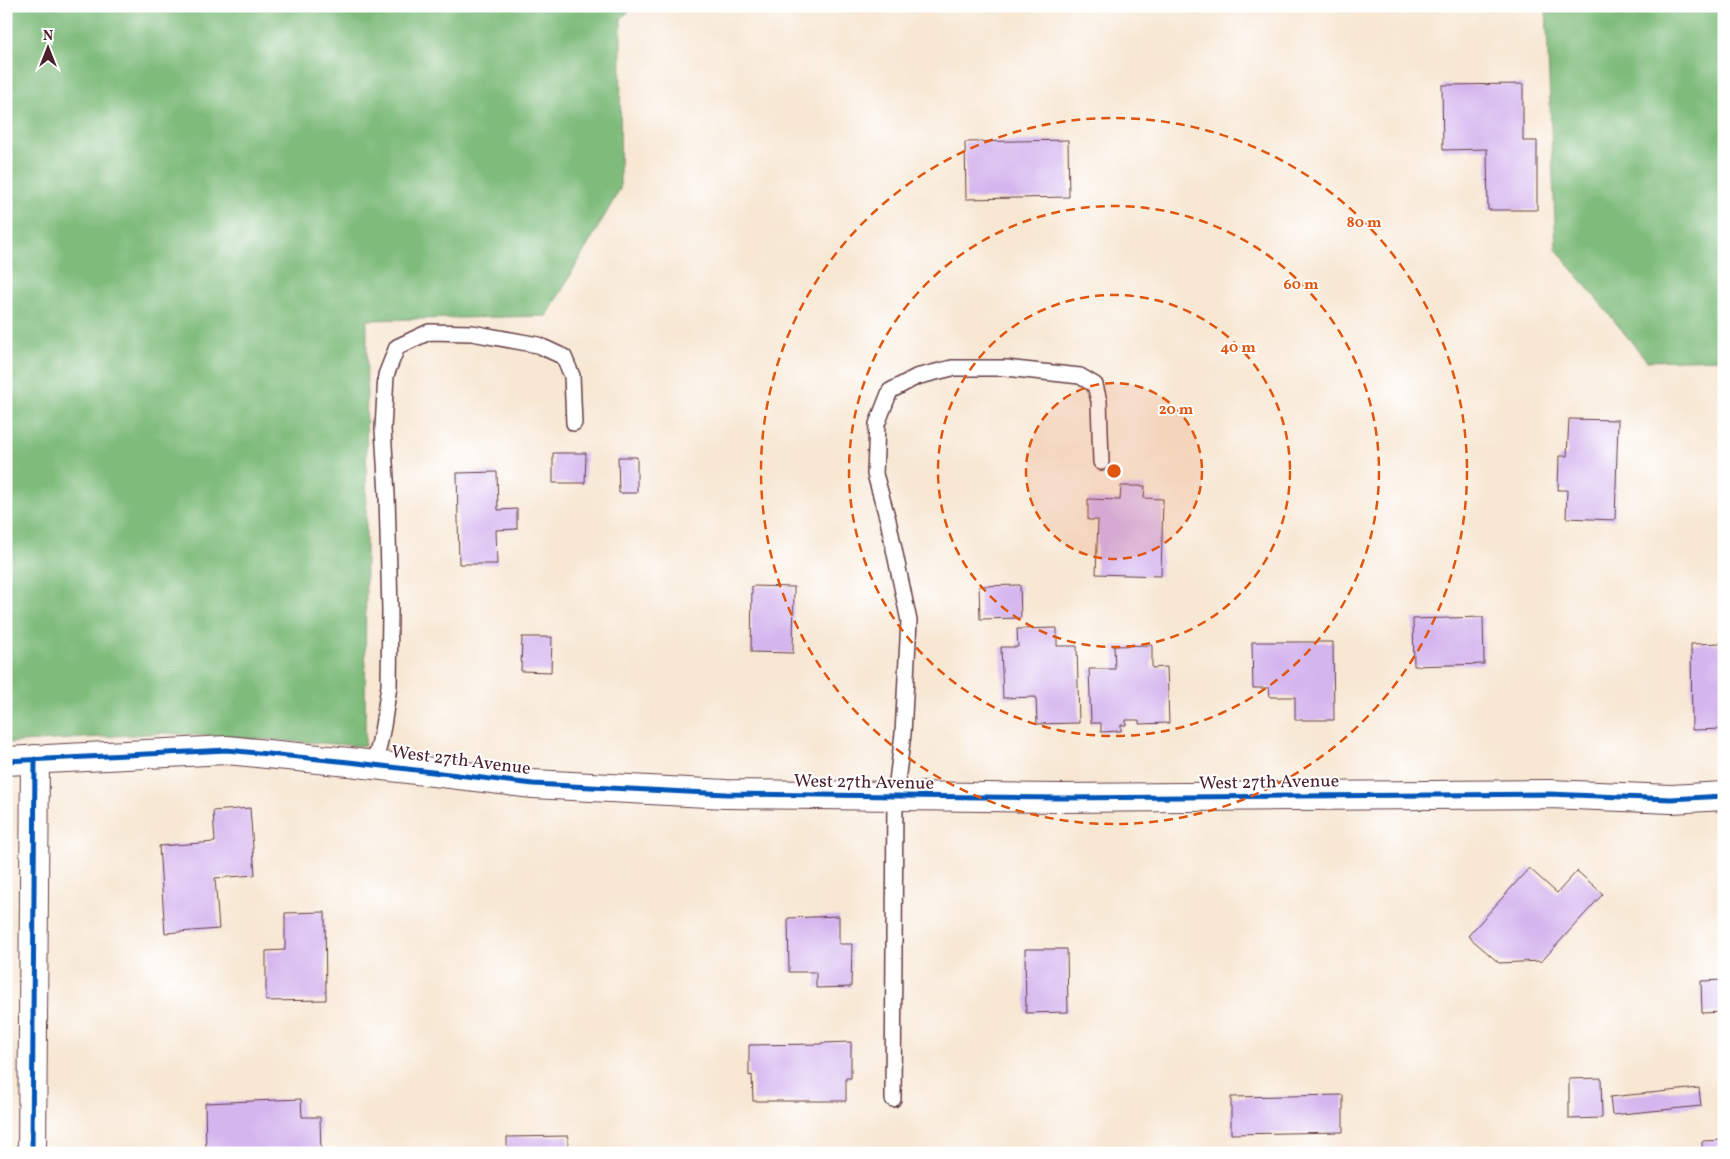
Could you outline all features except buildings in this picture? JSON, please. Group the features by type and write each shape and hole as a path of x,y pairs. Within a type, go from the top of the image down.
{"street":[{"name":"West 27th Avenue","path":"6,761 228,750 533,784 726,794 1060,798 1549,794 1671,799 1724,796"},
{"path":"32,1153 34,759"}],"lane":[{"path":"375,765 389,686 388,505 383,429 386,375 397,347 429,332 472,334 538,345 564,356 572,376 574,423"},
{"path":"893,1099 895,797 903,734 909,621 888,520 875,474 878,424 890,391 916,377 952,368 1006,368 1080,376 1094,385 1098,401 1101,462"}],"green space":[{"path":"6,6 635,6 621,18 620,189 547,316 367,320 365,746 162,733 6,743"},
{"path":"1546,6 1724,6 1724,359 1647,361 1556,249"}],"cycle path":[{"path":"6,761 227,750 349,762 533,784 726,794 1060,798 1549,794 1671,799 1724,796"},
{"path":"32,1153 35,759"}]}
